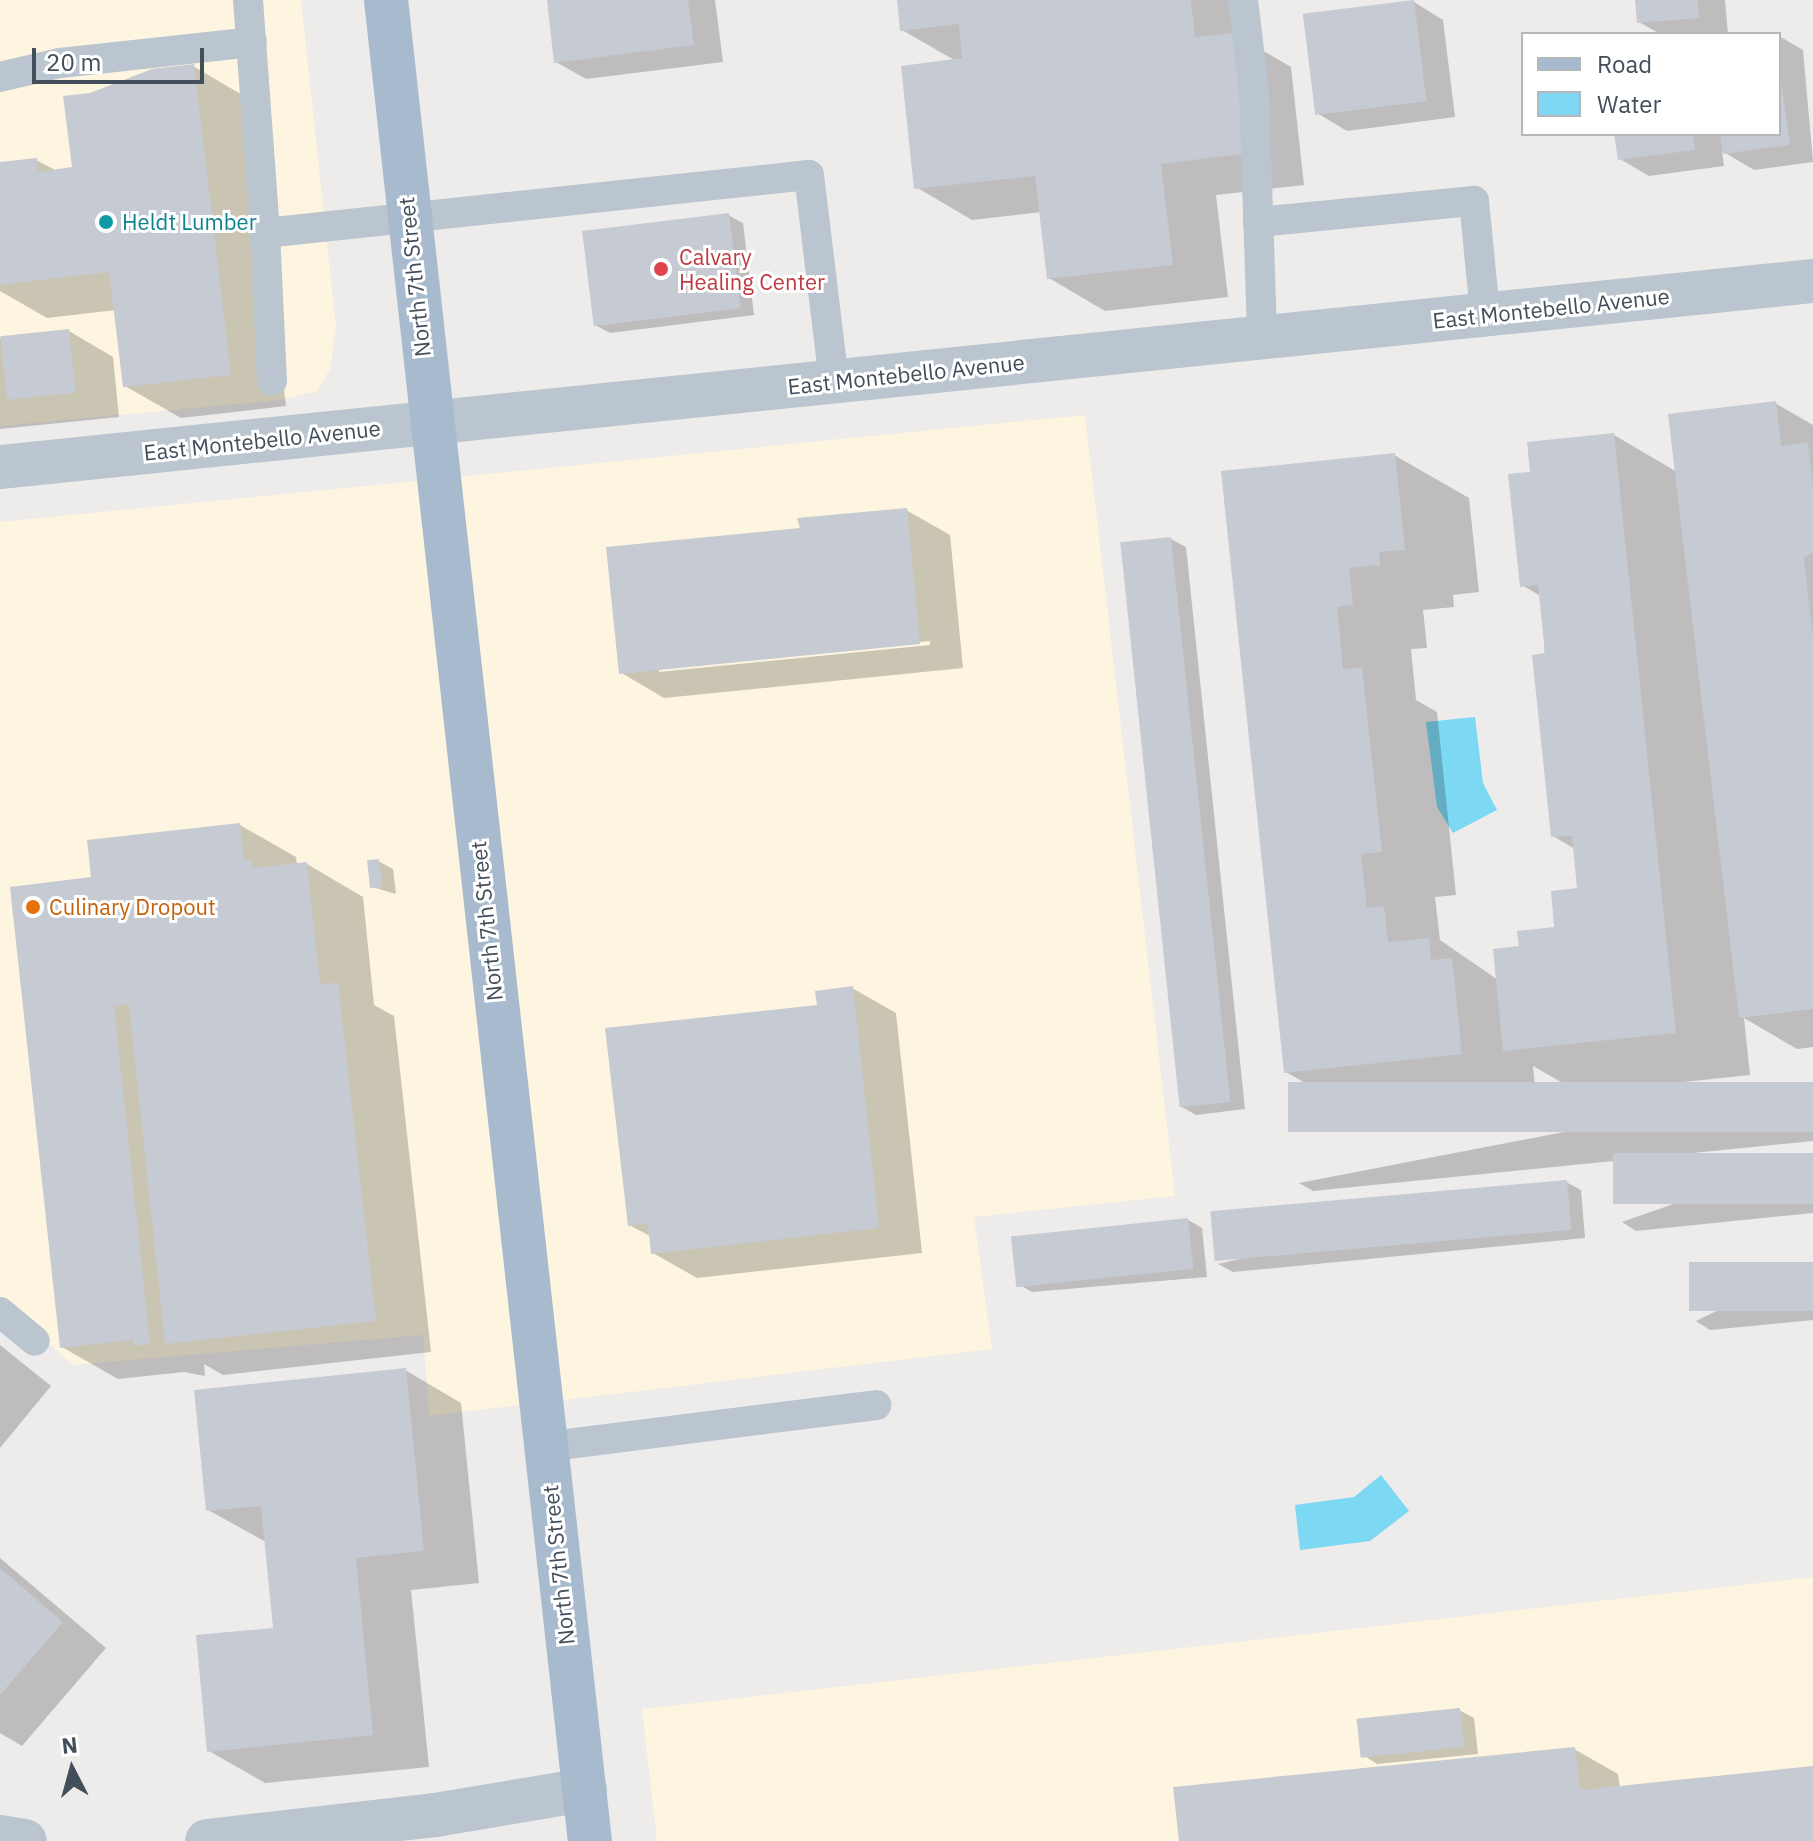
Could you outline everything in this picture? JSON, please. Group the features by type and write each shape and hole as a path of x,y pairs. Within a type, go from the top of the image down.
{"main road":[{"name":"North 7th Street","path":"386,0 429,422 590,1841"}],"street":[{"name":"East Montebello Avenue","path":"0,467 1813,281"},
{"path":"207,1841 435,1815 585,1790"},
{"path":"0,1837 25,1841"}],"lane":[{"path":"248,0 272,381"},
{"path":"1243,0 1254,91 1262,337"},
{"path":"0,77 60,63 252,42"},
{"path":"265,233 408,214 809,175 834,381"},
{"path":"1258,222 1474,201 1485,314"},
{"path":"0,1312 35,1341"},
{"path":"544,1447 876,1405"}],"shaded area":[{"path":"0,0 301,0 336,327 330,369 317,391 281,400 0,426"},
{"path":"1085,415 1175,1196 974,1217 992,1349 429,1416 423,1335 73,1365 0,1301 0,522"},
{"path":"1813,1577 1813,1841 657,1841 642,1709"}],"water":[{"path":"1475,717 1483,783 1497,810 1453,833 1437,807 1426,722"},
{"path":"1381,1475 1409,1511 1370,1541 1300,1550 1295,1505 1354,1497"}],"building":[{"path":"547,0 688,0 694,45 554,63"},
{"path":"897,0 1191,0 1195,37 1235,33 1249,153 1161,164 1173,265 1047,279 1035,176 914,189 901,66 962,58 959,24 900,31"},
{"path":"1414,0 1426,101 1315,115 1303,14"},
{"path":"1635,0 1698,0 1699,18 1637,23"},
{"name":"Heldt Lumber","path":"194,64 231,375 123,387 109,272 0,285 0,162 37,158 38,172 72,167 63,96 90,93 152,69"},
{"path":"1781,79 1790,145 1723,154 1720,136 1781,136"},
{"path":"1614,136 1693,136 1695,150 1618,160"},
{"name":"Calvary Healing Center","path":"729,213 741,308 594,326 582,231"},
{"path":"69,329 76,393 7,400 0,336"},
{"path":"1776,401 1781,446 1808,442 1813,487 1813,552 1804,558 1813,636 1813,1009 1739,1018 1668,414"},
{"path":"1614,433 1676,1033 1503,1051 1493,949 1519,946 1517,931 1554,927 1551,891 1577,888 1572,836 1551,837 1532,655 1545,653 1538,585 1520,587 1508,474 1530,472 1527,442"},
{"path":"1395,453 1405,550 1379,552 1380,565 1349,568 1353,605 1337,607 1343,669 1362,667 1382,852 1361,854 1367,908 1384,906 1388,942 1429,938 1431,960 1452,958 1462,1054 1284,1073 1221,471"},
{"path":"907,508 920,644 619,674 606,547 800,528 797,518"},
{"path":"1171,537 1230,1102 1180,1107 1120,542"},
{"path":"240,823 244,861 252,860 253,868 307,862 320,985 338,982 376,1321 165,1344 129,1004 114,1006 150,1344 134,1346 134,1340 60,1348 10,887 91,877 87,840"},
{"path":"379,859 382,887 370,888 367,860"},
{"path":"853,986 879,1228 651,1254 648,1224 628,1226 605,1028 817,1005 815,991"},
{"path":"1288,1082 1813,1082 1813,1132 1288,1132"},
{"path":"1613,1153 1813,1153 1813,1204 1613,1204"},
{"path":"1567,1180 1571,1230 1215,1261 1210,1211"},
{"path":"1188,1218 1193,1269 1016,1287 1011,1237"},
{"path":"1689,1262 1813,1262 1813,1311 1689,1311"},
{"path":"406,1368 424,1551 356,1558 373,1735 207,1752 196,1635 273,1628 261,1506 206,1511 194,1390"},
{"path":"0,1568 63,1622 0,1695"},
{"path":"1460,1708 1464,1747 1361,1758 1357,1719"},
{"path":"1575,1747 1580,1790 1813,1766 1813,1841 1179,1841 1173,1787"}],"place":[{"name":"Heldt Lumber","path":"106,222"},
{"name":"Calvary Healing Center","path":"661,269"},
{"name":"Culinary Dropout","path":"33,907"}]}
